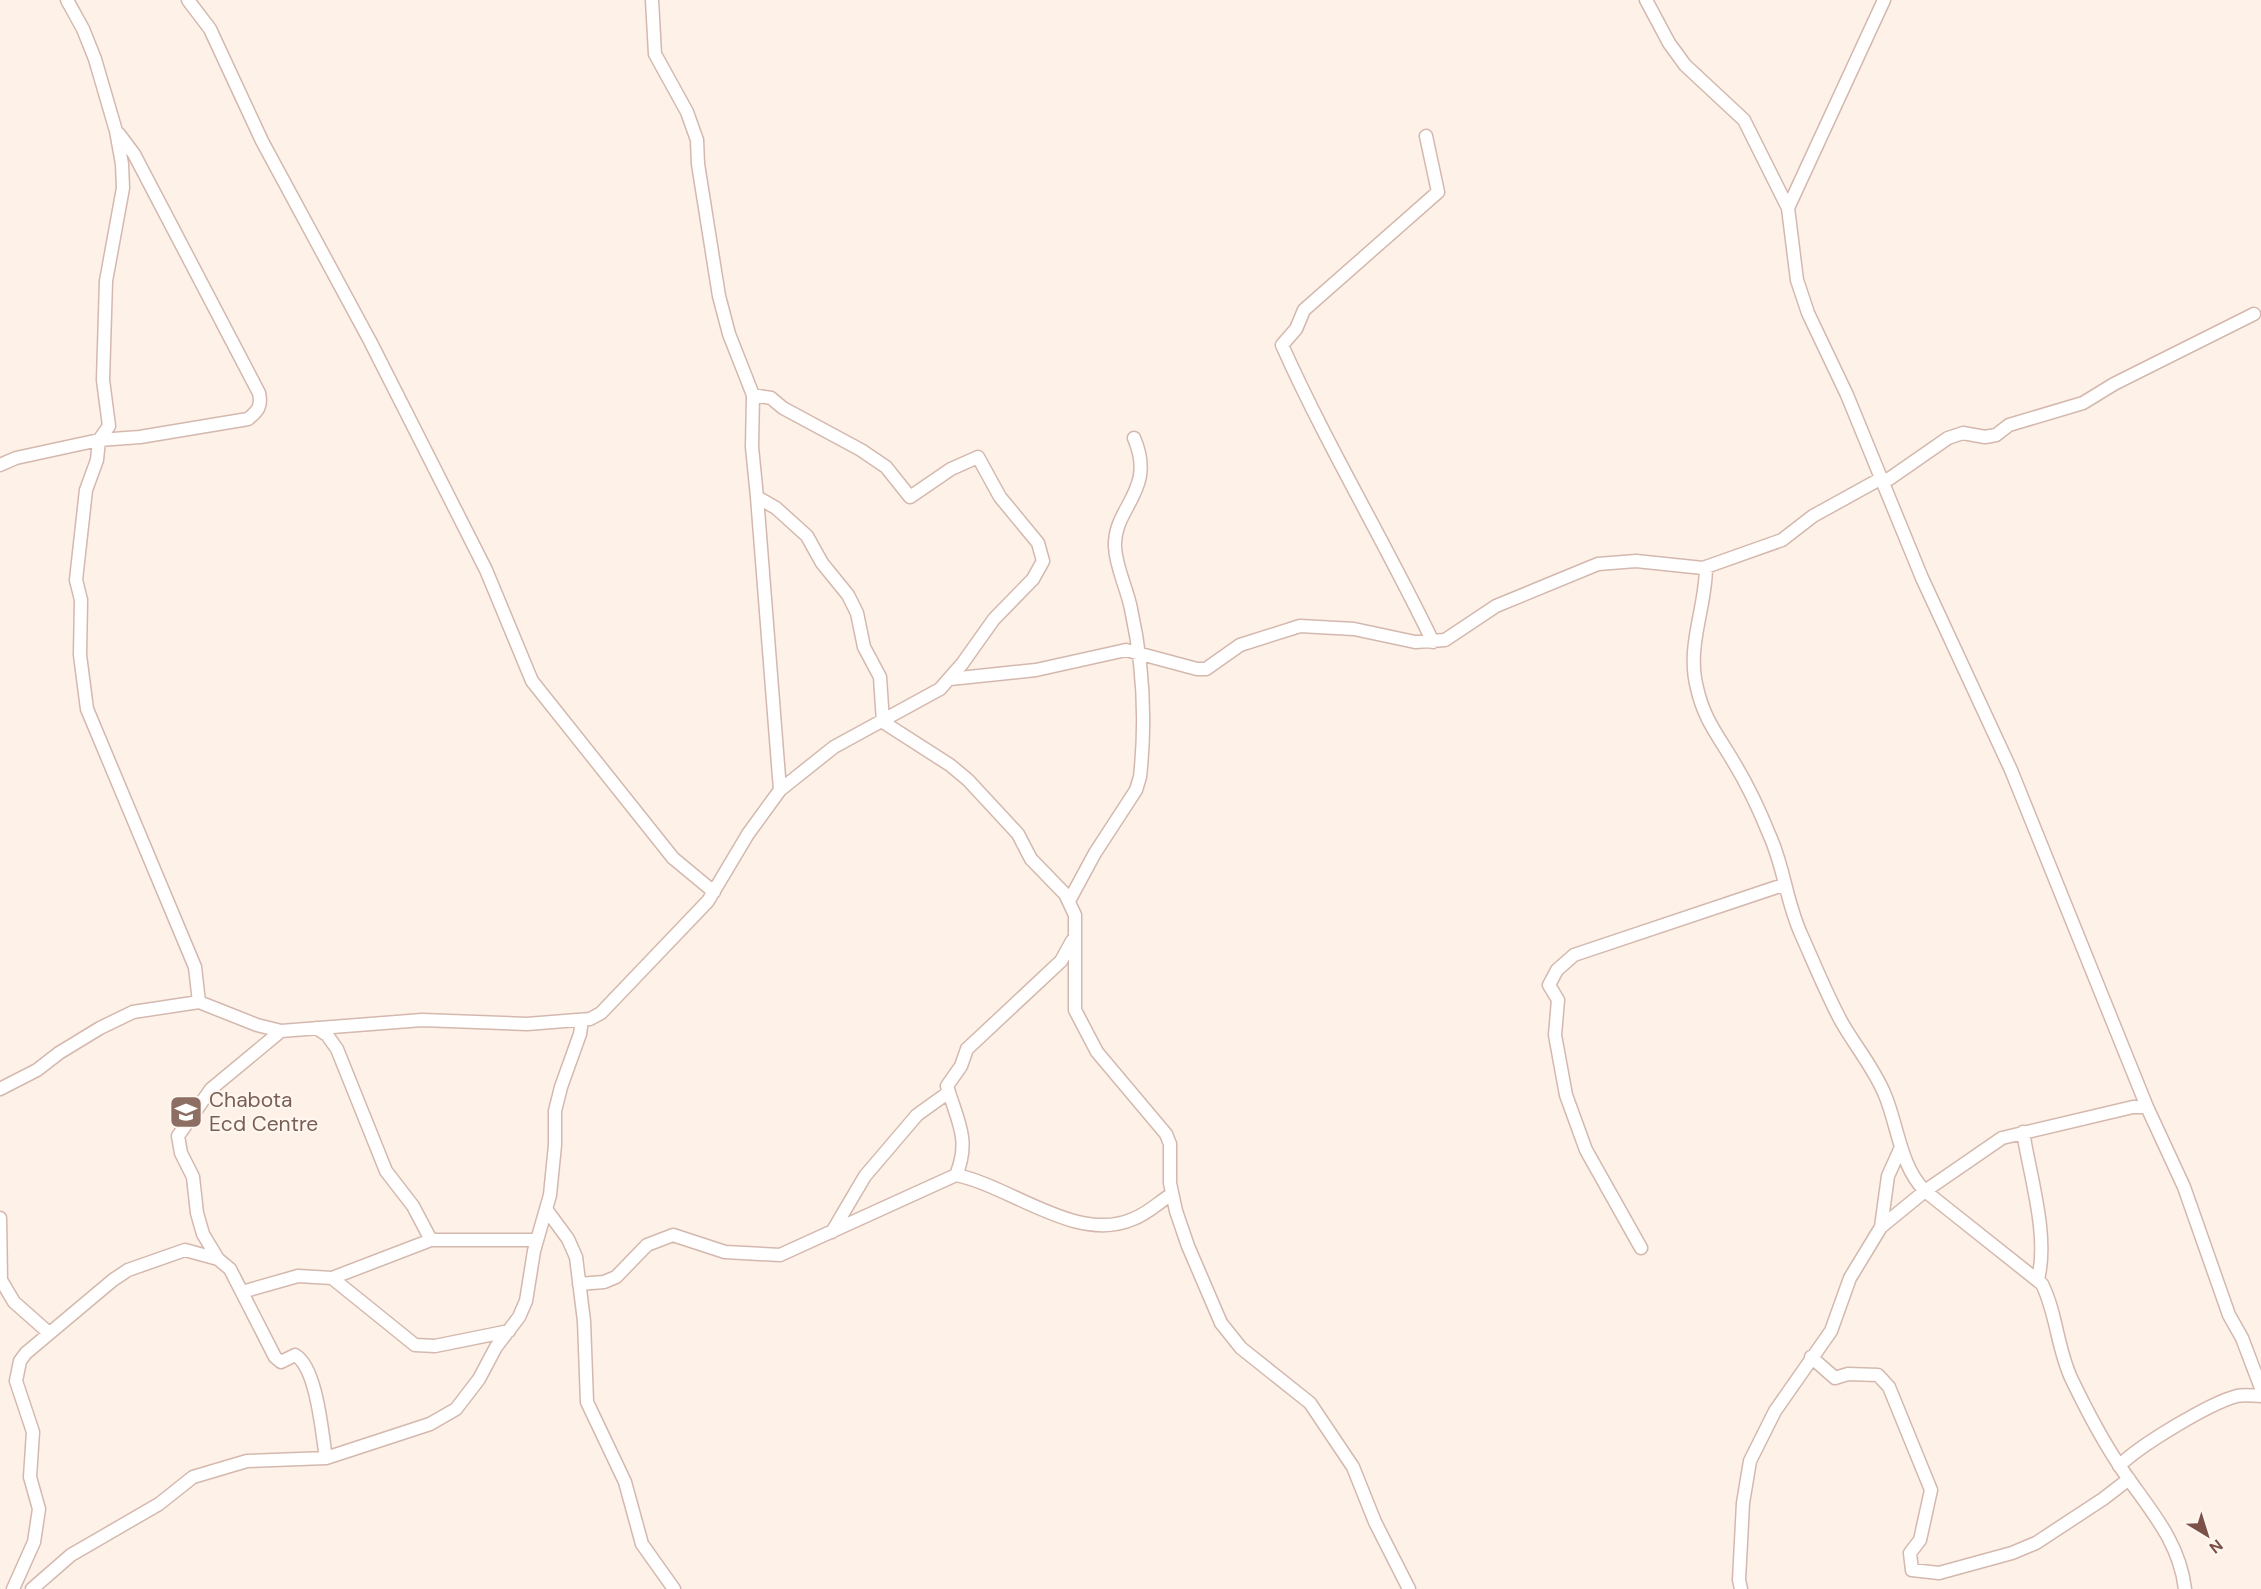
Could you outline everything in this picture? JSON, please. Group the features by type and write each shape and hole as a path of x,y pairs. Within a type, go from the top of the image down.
{"street":[{"path":"67,0 83,29 95,59 116,131 122,164 123,188 106,281 103,380 109,426 99,440 97,460 86,490 76,580 81,600 80,655 87,709 195,967 200,1002"},
{"path":"188,0 210,29 262,141 370,341 481,559 532,681 673,858 714,892"},
{"path":"652,0 655,54 687,112 697,140 698,164 719,296 729,334 753,395 752,447 780,790"},
{"path":"1646,0 1669,43 1685,64 1744,120 1788,208 1797,280 1808,313 1847,395 1880,479 1948,637 2011,770 2147,1107 2184,1187 2229,1315 2242,1338 2261,1388"},
{"path":"1788,208 1884,0"},
{"path":"0,465 16,458 99,440 248,419 258,411 261,402 259,393 134,154 116,131"},
{"path":"1426,136 1438,192 1304,310 1296,329 1282,345 1300,385 1365,505 1433,642"},
{"path":"950,679 1036,670 1126,650 1197,669 1206,669 1240,645 1300,626 1344,628 1408,640 1433,642 1444,640 1496,606 1598,564 1636,561 1706,567 1749,554 1782,540 1813,516 1880,479 1889,479 1948,438 1963,433 1985,437 1996,435 2009,425 2083,403 2114,384 2254,314"},
{"path":"0,1089 38,1070 59,1053 100,1028 133,1012 200,1002 257,1026 281,1031 422,1020 527,1024 582,1020 601,1013 708,901 748,834 780,790 834,747 883,722 915,702 928,698 950,679 993,619 1037,574 1043,561 1038,543 1000,497 978,457 951,469 910,497 886,467 861,450 783,408 771,398 753,395"},
{"path":"1069,901 1095,853 1136,790 1140,777 1141,680 1138,652 1115,545 1118,531 1140,478 1140,452 1134,438"},
{"path":"757,497 776,508 807,536 822,563 848,595 857,613 864,647 880,677 883,722"},
{"path":"1706,567 1706,585 1695,633 1693,662 1696,686 1705,718 1741,776 1771,837 1783,885 1800,931 1839,1016 1866,1058 1885,1095 1901,1146 1916,1182 2038,1279 2048,1295 2059,1347 2071,1379 2120,1466 2178,1553 2185,1589"},
{"path":"883,722 960,773 1018,834 1039,870 1069,901 1075,915 1075,1010 1097,1053 1166,1134 1170,1144 1172,1194 1188,1246 1221,1323 1241,1348 1310,1403 1353,1467 1375,1522 1409,1589"},
{"path":"1641,1248 1586,1150 1566,1095 1555,1035 1558,1000 1549,985 1557,970 1574,955 1783,885"},
{"path":"956,1175 963,1157 964,1142 947,1086 961,1066 967,1049 1061,961 1074,938"},
{"path":"32,1589 71,1555 159,1504 193,1477 247,1461 326,1458 443,1419 466,1397 509,1331 525,1301 555,1157 555,1111 580,1034 582,1020"},
{"path":"316,1028 327,1035 337,1049 386,1171 413,1206 431,1240"},
{"path":"281,1031 248,1056 212,1089 178,1136 181,1153 193,1177 196,1212 203,1234 218,1259 230,1269 253,1318 278,1361 295,1355 301,1359 318,1400 326,1458"},
{"path":"831,1232 870,1170 917,1115 949,1092"},
{"path":"1741,1589 1739,1580 1743,1503 1750,1461 1775,1412 1831,1331 1850,1278 1881,1227 1925,1191 2002,1138 2133,1107 2147,1107"},
{"path":"2023,1132 2041,1242 2041,1265 2038,1279"},
{"path":"1881,1227 1888,1176 1901,1146"},
{"path":"579,1284 604,1282 616,1277 647,1245 661,1237 673,1235 686,1237 725,1252 780,1255 956,1175 977,1180 1070,1221 1089,1225 1113,1226 1134,1219 1172,1194"},
{"path":"546,1209 573,1247 584,1321 587,1402 625,1482 642,1544 674,1589"},
{"path":"0,1218 1,1280 14,1302 49,1333"},
{"path":"242,1292 298,1276 332,1278 431,1240 537,1240"},
{"path":"13,1589 34,1542 39,1509 30,1477 33,1432 16,1381 17,1369 26,1353 97,1291 128,1270 185,1250 218,1259"},
{"path":"332,1278 415,1345 435,1346 509,1331"},
{"path":"1811,1357 1835,1378 1848,1374 1878,1375 1889,1386 1931,1490 1920,1540 1910,1553 1912,1570 1939,1573 2012,1553 2036,1543 2129,1479"},
{"path":"2120,1466 2135,1450 2212,1408 2238,1396 2261,1396"}],"place":[{"name":"Chabota Ecd Centre","path":"186,1112"}]}
